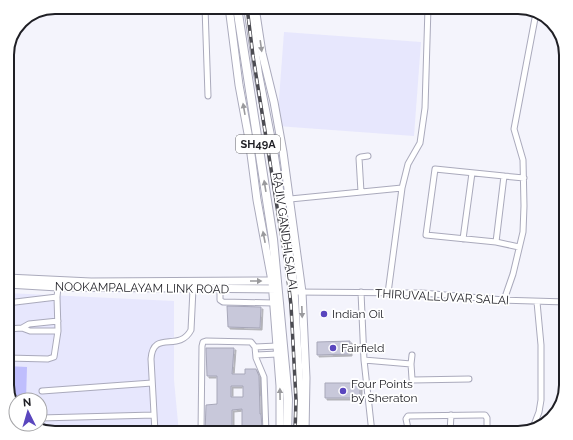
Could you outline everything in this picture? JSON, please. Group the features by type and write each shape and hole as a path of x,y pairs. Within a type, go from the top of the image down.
{"main road":[{"name":"RAJIV GANDHI SALAI","path":"238,14 273,240 275,285 288,399 286,426"},
{"name":"RAJIV GANDHI SALAI","path":"249,14 253,45 274,156 284,199 297,292 300,398 298,426"},
{"path":"243,47 253,45"}],"street":[{"path":"205,14 208,96"},
{"path":"230,14 239,85 249,139 256,200 275,285 274,303 280,386 280,426"},
{"path":"256,14 262,53 274,102 283,152 284,199 402,188"},
{"path":"388,293 402,188 408,164 420,143 425,108 428,14"},
{"path":"504,300 523,232 523,160 514,129 535,18"},
{"path":"361,192 359,158 368,156"},
{"path":"519,247 496,242 426,235 436,168 524,178"},
{"path":"463,239 472,173"},
{"path":"496,242 504,176"},
{"name":"NOOKAMPALAYAM LINK ROAD","path":"14,278 91,282 275,285"},
{"name":"NOOKAMPALAYAM LINK ROAD","path":"14,284 58,287 220,289 275,285"},
{"path":"14,358 48,359 52,358 55,354 58,331 56,297 58,287"},
{"path":"155,426 151,351 158,343 185,339 191,330 193,288"},
{"path":"220,289 220,300 223,302 274,303"},
{"path":"297,292 306,378 305,426"},
{"name":"THIRUVALLUVAR SALAI","path":"297,292 422,293 504,300 559,302"},
{"path":"361,292 364,360 371,426"},
{"path":"14,302 56,297"},
{"path":"535,422 541,400 541,345 538,302"},
{"path":"22,328 29,324 58,321"},
{"path":"14,329 22,328 30,331 58,331"},
{"path":"201,426 202,346 203,342 206,341 250,342 255,347 256,358 264,377 266,426"},
{"path":"255,347 277,346"},
{"path":"256,355 278,354"},
{"path":"412,355 411,364 413,380 468,379"},
{"path":"364,360 411,364"},
{"path":"42,391 152,383"},
{"path":"48,418 154,415"},
{"path":"408,426 406,419 408,416 485,415 487,418 486,426"},
{"path":"450,426 451,416"}],"shaded area":[{"path":"284,32 421,42 414,136 277,126"},
{"path":"14,293 174,301 174,380 178,426 48,425 48,392 15,392"},
{"path":"14,366 27,367 26,392 15,392"}],"building":[{"path":"227,306 261,307 260,328 228,327"},
{"name":"Fairfield","path":"350,341 350,354 317,355 317,342"},
{"path":"206,348 234,348 232,374 245,374 245,369 256,369 259,376 262,426 242,426 242,409 232,410 232,426 205,426 206,405 217,404 217,376 207,376","holes":["231,386 243,386 243,397 231,397"]},
{"name":"Four Points by Sheraton","path":"325,383 360,383 360,398 325,398"}],"railway":[{"path":"248,14 253,56 286,263 291,305 296,400 295,426"}],"place":[{"name":"Indian Oil","path":"324,314"},
{"name":"Fairfield","path":"333,348"},
{"name":"Four Points by Sheraton","path":"343,391"}]}
